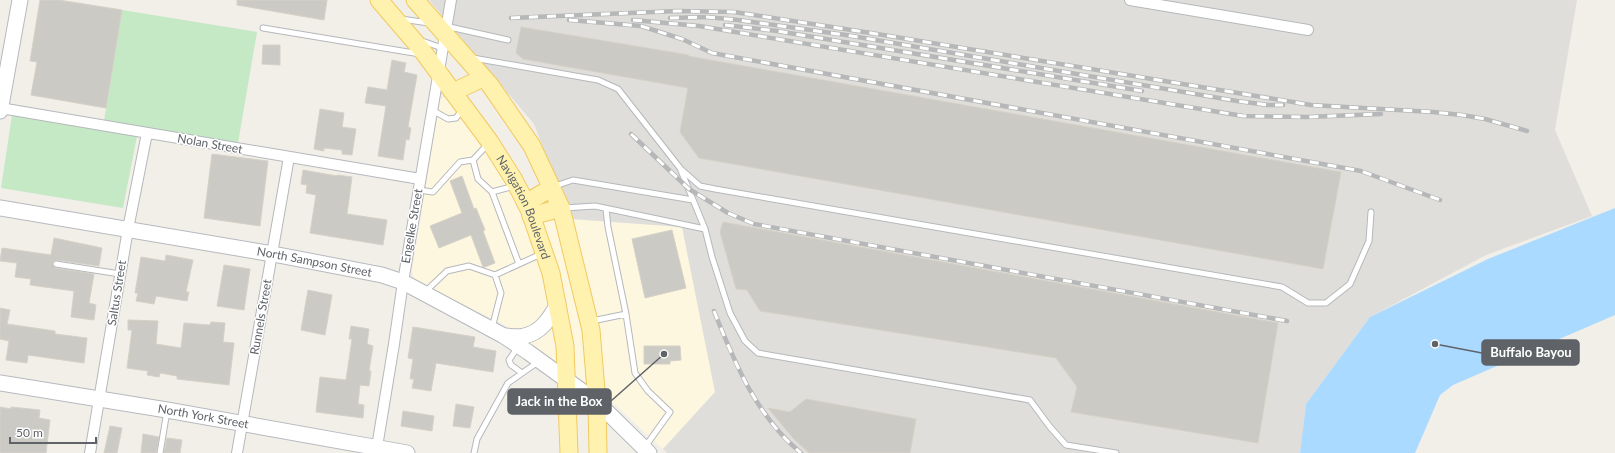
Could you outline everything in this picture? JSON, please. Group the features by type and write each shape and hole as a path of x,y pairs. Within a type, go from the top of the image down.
{"main road":[{"path":"0,109 20,0"},
{"name":"Navigation Boulevard","path":"379,0 439,72 490,142 516,185 528,210 551,273 558,304 565,346 569,453"},
{"path":"415,0 443,34 483,78 532,146 560,208 591,330 597,402 598,453"},
{"path":"453,92 483,78"},
{"path":"528,210 551,188"},
{"name":"North Sampson Street","path":"0,208 273,254 382,275 403,282 498,333 519,346 597,402"},
{"path":"528,210 560,208"},
{"path":"498,333 524,336 537,330 546,323 558,304"},
{"name":"North York Street","path":"0,383 100,398 242,423 376,451 407,453"},
{"path":"597,402 647,451"}],"street":[{"name":"Engelke Street","path":"376,451 418,190 439,72 443,34 451,0"},
{"path":"1130,0 1308,30"},
{"name":"Nolan Street","path":"0,109 420,179"},
{"name":"Saltus Street","path":"90,453 128,229 147,133"},
{"name":"Runnels Street","path":"237,453 289,157"}],"lane":[{"path":"394,18 443,34"},
{"path":"263,28 426,56"},
{"path":"410,37 443,34 508,40"},
{"path":"464,56 598,80 618,89 680,168 700,186 715,190 1282,287 1308,303 1326,303 1350,284 1369,241 1371,212"},
{"path":"432,110 448,119 456,118 464,107"},
{"path":"418,190 433,192 460,162 472,160 490,142"},
{"path":"472,160 478,179 492,192 519,264"},
{"path":"680,168 705,228 712,257 730,313 745,341 758,353 1030,400 1050,427 1066,445 1116,453"},
{"path":"551,188 573,180 693,200"},
{"path":"492,192 516,185"},
{"path":"560,208 595,206 705,228"},
{"path":"606,208 608,227 626,314 636,373 648,391 670,412 647,451"},
{"path":"424,293 447,271 469,266 494,275 544,253"},
{"path":"56,264 120,274"},
{"path":"494,275 501,293 498,333"},
{"path":"589,321 626,314"},
{"path":"519,346 509,360 511,365 522,373"},
{"path":"474,453 477,439 508,383 540,361"},
{"path":"160,453 167,410"}],"shaded area":[{"path":"429,0 1577,0 1555,130 1592,216 1486,255 1370,317 1306,404 1300,453 667,453 663,449 715,392 682,227 571,219 534,124"},
{"path":"445,97 452,99 498,165 524,223 571,219 682,227 715,392 663,449 612,402 585,387 555,361 503,324 415,281 412,271 440,99"}],"green space":[{"path":"122,10 257,32 238,143 104,121"},
{"path":"12,115 137,136 123,208 1,188"}],"water":[{"path":"1615,208 1615,315 1453,385 1440,395 1415,453 1300,453 1306,404 1370,317 1488,259"}],"building":[{"path":"40,0 59,0 122,10 106,108 31,95 37,62 30,61"},
{"path":"237,0 327,0 324,20 237,5"},
{"path":"521,27 689,55 688,56 1341,172 1323,269 699,158 680,132 688,88 523,59 516,53"},
{"path":"263,45 280,45 280,65 262,64"},
{"path":"392,60 406,63 404,72 417,75 408,127 411,128 409,140 406,139 403,160 378,156 386,106 365,103 368,87 387,90"},
{"path":"320,109 344,113 342,127 356,129 352,155 342,154 342,150 324,148 324,151 314,149"},
{"path":"212,154 268,161 260,226 204,218"},
{"path":"303,170 352,177 347,214 387,220 383,245 310,233 316,195 306,193 307,185 301,184"},
{"path":"462,176 474,209 476,208 485,230 483,231 495,263 485,267 483,267 471,235 439,248 430,226 462,213 450,181"},
{"path":"723,222 1278,323 1258,443 1071,412 1077,387 1056,358 760,311 747,290 736,289 720,232"},
{"path":"672,230 686,288 645,298 632,239"},
{"path":"54,238 102,248 99,266 57,260 53,261 52,264 55,268 94,274 89,303 96,305 94,320 71,317 74,291 30,285 31,279 15,277 17,263 0,261 2,248 51,255"},
{"path":"166,255 193,260 186,292 189,292 187,301 156,296 154,304 136,301 138,293 135,293 141,257 165,261"},
{"path":"224,265 250,269 244,310 217,306"},
{"path":"308,290 332,295 325,335 301,330"},
{"path":"0,308 10,310 7,324 55,331 55,334 87,338 84,363 28,355 27,363 6,360 9,341 0,339"},
{"path":"128,320 158,321 156,344 181,348 184,323 210,325 211,322 225,323 223,342 234,343 229,385 177,379 177,376 160,373 159,377 147,375 148,371 127,368 132,330 128,330"},
{"path":"351,326 369,329 367,344 373,346 369,371 371,371 369,386 360,385 358,404 364,405 363,418 316,412 320,377 346,380 352,339 349,339"},
{"path":"413,327 475,337 473,347 496,351 493,372 436,363 431,391 412,388 414,379 410,379 413,359 408,358"},
{"path":"644,346 680,346 681,360 670,361 670,364 644,364"},
{"path":"806,399 916,419 910,453 809,453 793,438 768,408 790,412"},
{"path":"456,404 474,407 470,428 453,426"},
{"path":"0,407 40,410 39,418 50,420 46,453 0,453"},
{"path":"403,411 434,416 432,431 401,426"},
{"path":"110,426 122,428 117,453 104,453"},
{"path":"143,434 159,437 156,453 141,453"},
{"path":"167,438 182,440 180,453 164,453"}],"railway":[{"path":"511,18 677,11 734,12 1311,105 1462,115 1485,119 1527,131"},
{"path":"670,18 707,17 846,35 1237,101 1268,105 1283,105"},
{"path":"569,20 641,26 682,39 712,53 1361,171 1440,200"},
{"path":"633,20 699,26 1243,116 1307,117 1381,114"},
{"path":"725,25 777,31 1142,91"},
{"path":"631,134 689,189 728,213 754,224 1287,321"},
{"path":"714,311 730,350 748,388 759,406 771,423 801,453"}],"place":[{"name":"Buffalo Bayou","path":"1435,344"},
{"name":"Jack in the Box","path":"664,354"}]}
